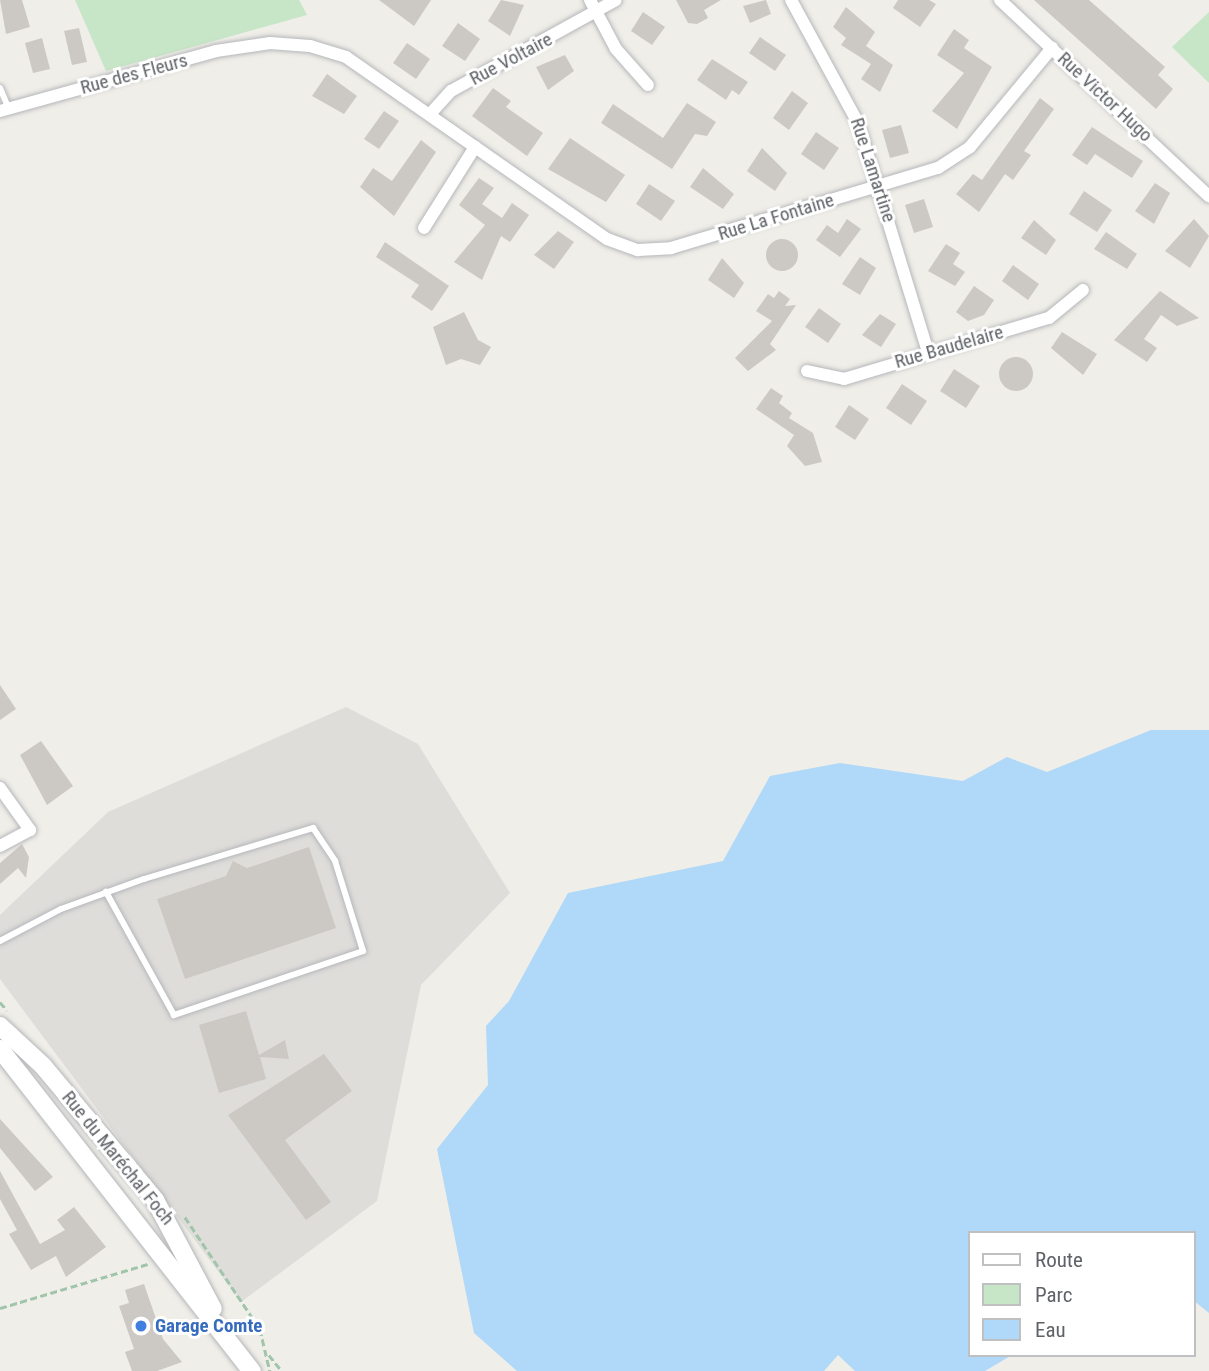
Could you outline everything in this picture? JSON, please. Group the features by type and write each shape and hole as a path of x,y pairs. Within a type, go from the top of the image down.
{"main road":[{"name":"Rue du Maréchal Foch","path":"0,1026 28,1052 94,1127 176,1230 230,1343"},
{"path":"0,1049 105,1177 162,1260 253,1371"},
{"path":"14,1066 28,1052"},
{"path":"77,1143 94,1127"},
{"path":"105,1177 124,1162"}],"street":[{"path":"590,0 616,49 648,86"},
{"name":"Rue Voltaire","path":"431,113 451,91 616,0"},
{"name":"Rue Lamartine","path":"791,0 845,92 880,186 928,352"},
{"name":"Rue Victor Hugo","path":"1000,0 1209,196"},
{"name":"Rue La Fontaine","path":"270,43 346,57 431,113 607,239 638,250 671,248 938,168 970,147 1052,48"},
{"name":"Rue des Fleurs","path":"4,110 216,51 270,43"},
{"path":"425,228 475,147"},
{"name":"Rue Baudelaire","path":"807,372 844,379 1049,318 1083,290"},
{"path":"0,788 30,831 0,846"}],"lane":[{"path":"0,88 4,110"},
{"path":"0,941 107,892 313,828 335,861 363,951 174,1015 107,892"}],"path":[{"path":"0,1308 162,1260"},
{"path":"269,1355 282,1371"}],"shaded area":[{"path":"346,707 418,744 510,893 421,985 377,1201 241,1302 0,979 0,915 108,812"}],"green space":[{"path":"75,0 299,0 307,15 106,71"},
{"path":"1209,12 1209,83 1172,47"}],"water":[{"path":"1151,730 1209,730 1209,1313 1195,1302 1195,1231 968,1231 968,1357 1009,1357 985,1371 855,1371 838,1355 824,1371 517,1371 474,1333 437,1149 488,1085 486,1026 509,1001 568,893 723,861 770,776 840,763 963,781 1007,757 1047,772"}],"building":[{"path":"0,0 22,0 30,27 6,34"},
{"path":"379,0 431,0 414,26"},
{"path":"501,0 524,5 510,36 488,21"},
{"path":"676,0 721,0 704,10 708,18 697,24 688,23"},
{"path":"766,0 771,14 750,23 743,6"},
{"path":"898,0 929,0 936,4 920,27 893,8"},
{"path":"1034,0 1089,0 1165,67 1158,75 1173,89 1156,109"},
{"path":"846,7 875,32 866,46 893,65 880,92 861,79 871,64 841,45 846,38 833,27"},
{"path":"643,12 665,27 652,45 631,31"},
{"path":"458,23 480,39 465,61 442,46"},
{"path":"79,28 87,62 72,65 64,31"},
{"path":"954,29 969,40 964,48 992,67 957,129 932,111 964,73 937,55"},
{"path":"760,37 786,55 775,71 749,53"},
{"path":"42,38 50,69 33,73 25,43"},
{"path":"407,43 430,59 416,79 393,63"},
{"path":"565,55 574,71 548,90 536,67"},
{"path":"712,59 748,82 739,95 732,90 726,100 697,80"},
{"path":"327,74 357,96 344,114 312,96"},
{"path":"493,88 511,101 506,107 543,133 527,156 472,116"},
{"path":"792,91 808,103 789,130 773,118"},
{"path":"1040,98 1054,109 1024,151 1031,155 1013,180 1005,174 979,212 956,194 973,174 982,180"},
{"path":"687,103 716,122 707,136 695,134 672,169 601,123 613,104 663,138"},
{"path":"384,111 399,121 379,149 364,139"},
{"path":"901,125 909,153 890,158 882,130"},
{"path":"1092,127 1143,161 1132,178 1095,154 1087,165 1072,155"},
{"path":"816,132 839,148 824,170 801,154"},
{"path":"570,138 625,175 606,202 548,169"},
{"path":"421,140 436,152 394,216 360,187 373,168 392,181"},
{"path":"762,148 787,173 775,191 747,171"},
{"path":"703,168 734,194 723,209 690,187"},
{"path":"479,178 494,188 482,204 502,218 512,203 529,215 510,242 501,236 482,280 454,262 485,225 459,205"},
{"path":"1155,183 1170,193 1154,224 1135,211"},
{"path":"649,184 675,201 661,221 636,204"},
{"path":"1084,191 1112,210 1097,232 1069,214"},
{"path":"924,199 933,227 914,233 905,205"},
{"path":"847,219 861,229 840,257 816,240 827,225 838,233"},
{"path":"1194,219 1209,236 1190,268 1165,251"},
{"path":"1034,220 1056,240 1046,255 1021,238"},
{"path":"558,231 574,242 554,269 534,255"},
{"path":"1106,232 1137,254 1127,269 1094,249"},
{"path":"782,239 793,244 798,255 793,266 782,271 771,266 766,255 771,244"},
{"path":"385,242 449,286 432,311 411,297 419,285 376,257"},
{"path":"946,244 960,253 953,264 965,272 955,286 928,271"},
{"path":"860,257 876,268 860,295 842,284"},
{"path":"722,258 744,283 734,298 708,280"},
{"path":"1013,265 1039,284 1028,300 1002,281"},
{"path":"974,286 994,300 984,315 968,321 956,312"},
{"path":"779,291 790,299 785,306 796,305 770,344 776,350 748,371 735,358 772,321 756,311 768,294 774,298"},
{"path":"1160,291 1199,318 1177,326 1161,315 1144,339 1157,348 1147,362 1114,340"},
{"path":"819,308 841,324 828,343 805,327"},
{"path":"464,312 478,340 491,347 480,365 461,359 446,365 433,327"},
{"path":"880,314 896,324 881,347 862,335"},
{"path":"1062,332 1097,354 1083,375 1051,348"},
{"path":"1016,357 1028,362 1033,374 1028,386 1016,391 1004,386 999,374 1004,362"},
{"path":"954,369 980,386 966,408 940,391"},
{"path":"902,384 927,401 911,425 886,408"},
{"path":"771,388 783,396 779,403 792,413 789,418 813,433 822,462 805,466 787,446 794,435 756,409"},
{"path":"849,405 869,419 855,440 835,427"},
{"path":"0,685 16,709 0,720"},
{"path":"41,741 73,786 47,805 20,755"},
{"path":"22,844 29,857 26,878 18,868 0,884 0,863"},
{"path":"309,847 336,928 185,979 157,899 226,876 233,861 247,868"},
{"path":"246,1011 259,1055 285,1040 289,1059 260,1057 266,1079 219,1093 199,1025"},
{"path":"324,1054 352,1091 285,1140 331,1202 306,1220 228,1115"},
{"path":"0,1119 53,1177 35,1191 0,1148"},
{"path":"0,1171 40,1244 65,1230 57,1220 74,1207 106,1247 66,1277 56,1256 31,1270 9,1234 17,1230 0,1199"},
{"path":"144,1284 163,1339 182,1362 157,1371 132,1371 125,1352 134,1349 119,1306 129,1303 125,1290"}],"place":[{"name":"Garage Comte","path":"141,1326"}]}
